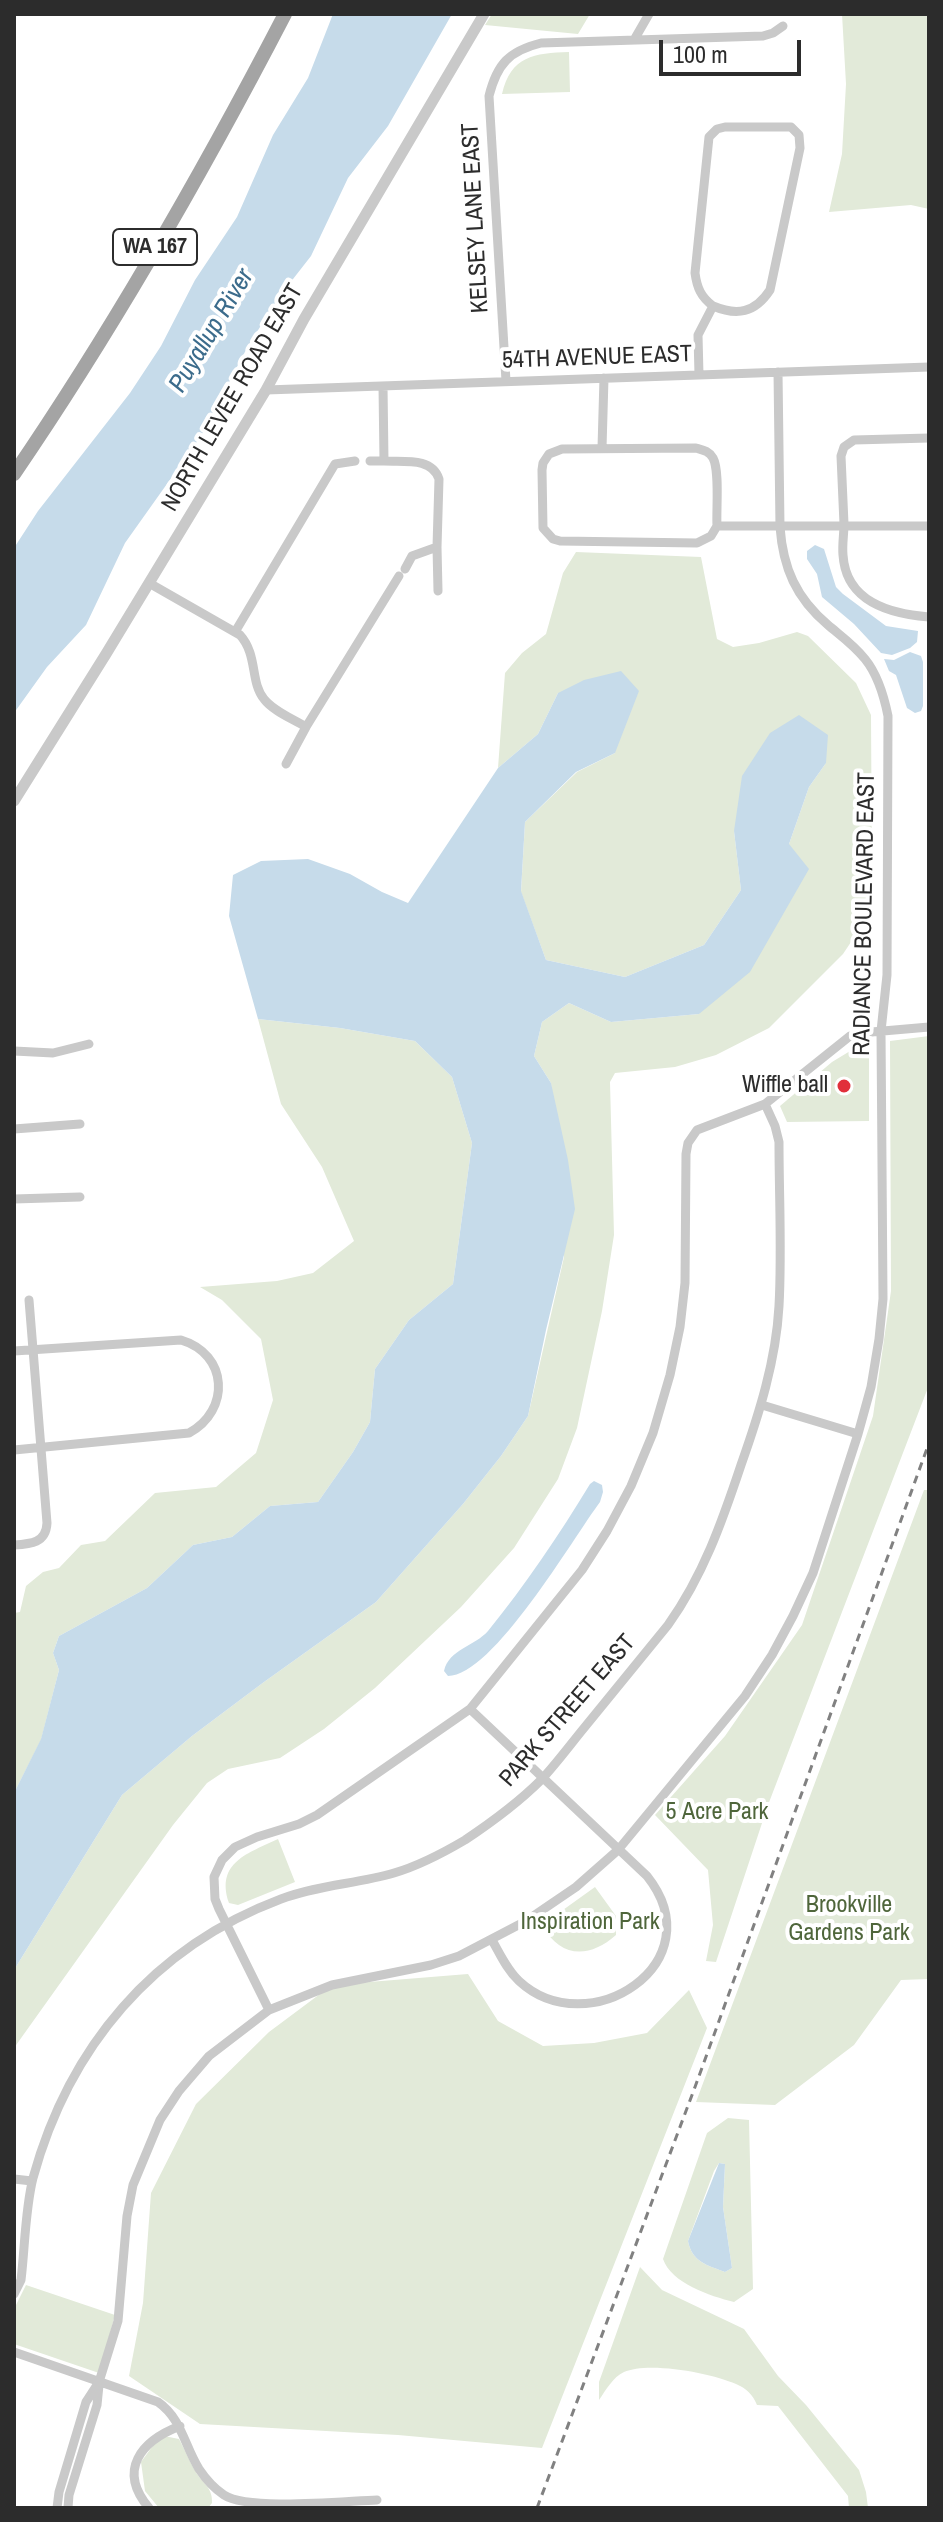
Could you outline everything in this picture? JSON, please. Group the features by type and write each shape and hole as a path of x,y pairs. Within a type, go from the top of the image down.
{"main road":[{"name":"WA 167","path":"14,474 176,212 285,14"}],"street":[{"name":"NORTH LEVEE ROAD EAST","path":"14,801 266,390 304,319 484,14"},
{"path":"634,40 649,14"},
{"path":"634,40 763,36 783,26"},
{"name":"KELSEY LANE EAST","path":"506,381 489,96 496,76 517,51 541,43 634,40"},
{"path":"786,126 799,135 800,148 770,290 759,304 746,311 726,312 713,306 699,291 695,273 707,144 712,133 725,127 786,126"},
{"path":"699,375 698,335 713,306"},
{"name":"54TH AVENUE EAST","path":"266,390 929,367"},
{"name":"RADIANCE BOULEVARD EAST","path":"68,2508 69,2495 97,2405 99,2382 118,2321 127,2216 133,2185 160,2120 192,2075 230,2038 269,2010 332,1985 431,1965 459,1956 526,1921 576,1887 618,1850 745,1696 772,1655 813,1573 871,1387 883,1299 881,1031 887,975 888,716 884,696 867,661 851,643 809,609 795,588 781,550 778,372"},
{"path":"602,448 604,378"},
{"path":"383,386 384,461"},
{"path":"929,438 860,439 847,444 841,456 843,557 847,571 861,594 873,604 903,615 929,617"},
{"path":"602,448 696,448 709,453 716,466 717,526 711,536 697,543 567,542 553,539 541,521 543,463 557,449 602,448"},
{"path":"235,632 335,464 355,461"},
{"path":"370,461 429,464 436,470 439,479 438,591"},
{"path":"717,526 929,526"},
{"path":"286,764 412,556 437,547"},
{"path":"149,583 235,632 250,648 260,693 265,701 306,727"},
{"path":"269,2010 215,1899 217,1867 235,1847 317,1815 470,1709 582,1570 631,1486 653,1433 670,1375 685,1283 686,1154 691,1136 697,1130 765,1104 850,1036 929,1027"},
{"path":"14,1051 53,1053 89,1044"},
{"name":"PARK STREET EAST","path":"14,2294 21,2280 32,2181 48,2128 86,2055 121,2007 180,1953 226,1925 281,1899 309,1890 393,1874 419,1864 463,1841 516,1803 543,1778 685,1600 718,1534 762,1405 775,1341 779,1306 779,1142 765,1104"},
{"path":"14,1129 80,1124"},
{"path":"14,1199 80,1197"},
{"path":"14,1545 41,1539 47,1523 29,1300"},
{"path":"14,1351 181,1340 204,1352 218,1377 217,1398 211,1415 189,1433 14,1450"},
{"path":"762,1405 858,1434"},
{"path":"470,1709 654,1885 665,1908 667,1923 663,1953 646,1977 619,1995 586,2002 555,2000 531,1990 511,1972 492,1940"},
{"path":"14,2179 32,2181"},
{"path":"14,2352 158,2402 180,2426 201,2473 225,2497 256,2503 377,2500"},
{"name":"RADIANCE BOULEVARD EAST","path":"57,2508 86,2402 99,2382"},
{"path":"149,2508 136,2483 136,2464 148,2442 180,2426"},
{"path":"219,2506 225,2497"}],"green space":[{"path":"492,14 590,14 578,34 485,25"},
{"path":"842,14 929,14 929,209 911,205 829,212 842,154 846,84"},
{"path":"569,52 570,92 502,94 506,81 518,64 535,56"},
{"path":"576,552 701,557 717,639 733,647 797,632 808,636 856,683 871,715 872,883 867,918 843,954 769,1028 716,1055 675,1067 615,1073 610,1082 614,1235 602,1311 577,1428 558,1479 514,1548 461,1607 375,1688 324,1729 280,1758 228,1769 207,1783 173,1825 14,2048 14,1970 122,1795 192,1736 376,1602 463,1504 528,1416 564,1257 551,1083 534,1056 542,1022 569,1003 611,1022 699,1014 789,844 809,787 826,763 734,831 741,890 704,945 625,977 546,960 521,892 525,822 577,772 615,753 558,693 538,734 498,768 505,673 522,653 546,634 563,573"},
{"path":"258,1019 340,1028 415,1041 452,1077 472,1143 453,1284 409,1320 375,1369 370,1422 318,1502 270,1506 232,1537 193,1545 147,1588 59,1636 53,1653 59,1670 41,1740 14,1793 14,1613 20,1612 26,1586 43,1572 59,1568 81,1545 105,1541 155,1493 216,1487 256,1453 273,1400 261,1339 222,1300 200,1287 277,1281 313,1273 354,1241 322,1167 281,1104"},
{"name":"5 Acre Park","path":"929,1036 929,1385 768,1805 716,1962 706,1961 713,1925 708,1870 655,1815 725,1736 802,1625 873,1416 891,1291 890,1041"},
{"path":"860,1045 869,1051 869,1121 787,1122 780,1106 832,1062"},
{"name":"Brookville Gardens Park","path":"924,1490 929,1490 929,1979 901,1980 854,2045 775,2105 696,2102"},
{"path":"278,1839 295,1882 238,1905 229,1903 226,1889 231,1868 246,1855"},
{"name":"Inspiration Park","path":"595,1887 616,1916 616,1935 606,1943 585,1951 566,1949 557,1944 542,1925"},
{"path":"468,1974 498,2021 543,2046 594,2043 647,2033 689,1990 707,2028 542,2448 398,2435 200,2424 129,2376 143,2303 151,2193 196,2104 269,2032 332,1985"},
{"path":"728,2118 749,2120 753,2289 734,2302 683,2282 663,2259 707,2133","holes":["719,2163 725,2164 723,2207 732,2268 725,2272 697,2258 688,2241 714,2171"]},
{"path":"640,2267 662,2290 744,2329 778,2376 859,2470 868,2508 849,2508 848,2496 778,2406 757,2405 749,2392 736,2384 680,2370 635,2369 616,2377 599,2400 599,2382"},
{"path":"26,2285 115,2315 99,2373 14,2344 14,2309"},
{"path":"164,2436 179,2439 194,2470 210,2490 212,2503 208,2508 159,2508 145,2491 141,2462"}],"water":[{"name":"Puyallup River","path":"333,14 452,14 388,126 348,178 311,256 279,297 248,346 201,436 125,543 86,625 47,667 14,713 14,548 38,511 130,393 161,346 195,280 237,217 273,135 308,78"},
{"path":"815,545 824,549 836,587 843,594 886,626 918,631 917,642 892,655 881,653 854,624 822,597 817,574 807,559 807,551"},
{"path":"910,652 921,656 923,662 923,706 921,711 915,713 907,708 896,675 889,671 884,659 894,660"},
{"path":"621,671 639,691 615,753 576,772 525,822 521,891 546,960 625,977 704,945 741,890 734,831 742,776 770,733 799,715 828,735 826,763 809,787 789,844 809,869 750,972 699,1014 611,1022 569,1003 542,1022 534,1056 551,1083 575,1209 528,1416 463,1504 376,1602 192,1736 122,1795 14,1970 14,1793 41,1739 59,1670 53,1653 59,1636 147,1588 193,1545 232,1537 270,1506 318,1502 370,1422 375,1369 409,1320 453,1284 472,1143 452,1077 415,1041 340,1028 258,1019 229,916 233,875 261,861 308,859 350,874 408,903 498,768 538,734 558,693 584,680"},
{"path":"594,1481 602,1485 600,1502 531,1602 487,1654 466,1670 448,1676 444,1671 451,1658 488,1631"},
{"path":"719,2163 725,2164 723,2207 732,2268 725,2272 697,2258 688,2241"}],"railway":[{"path":"537,2508 695,2087 929,1443"}],"place":[{"name":"Wiffle ball","path":"844,1086"}]}
